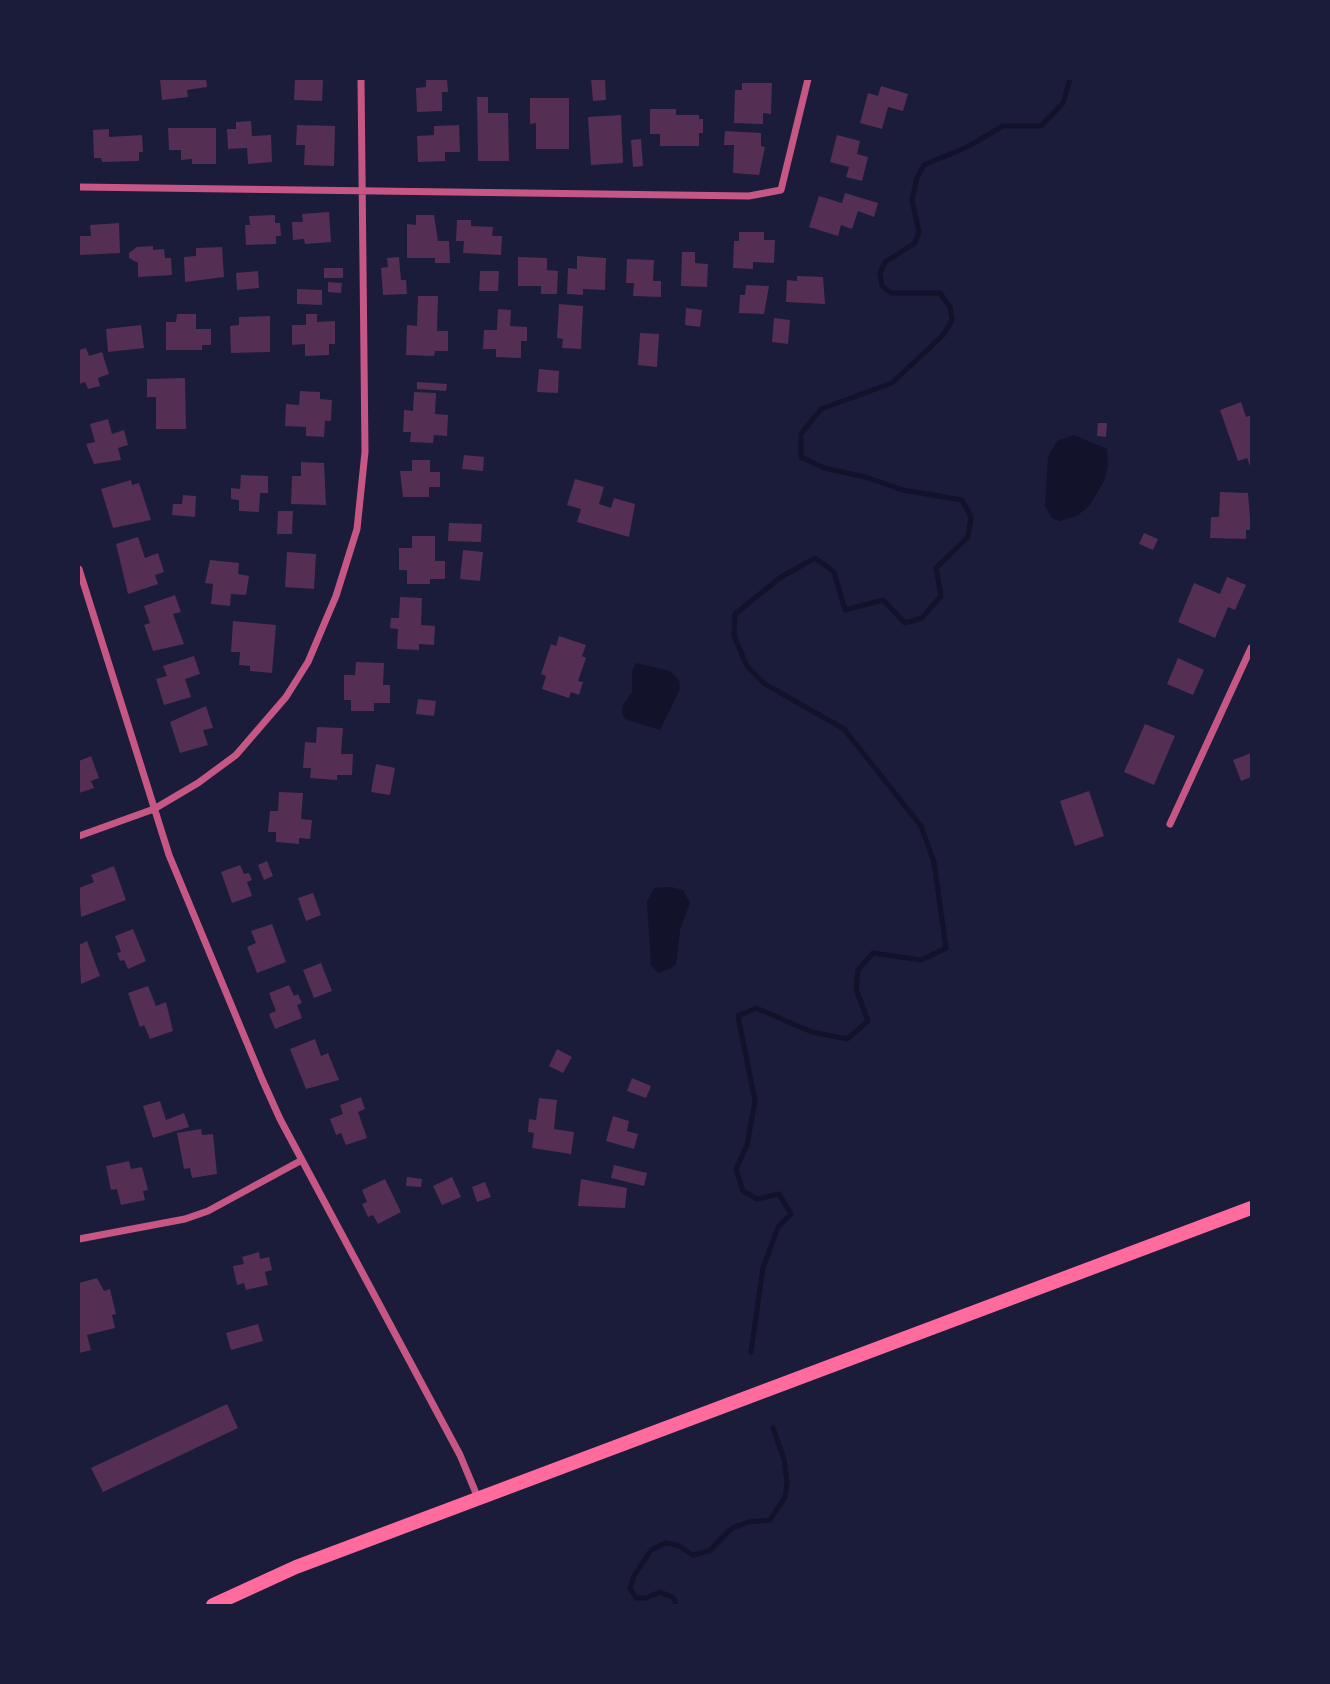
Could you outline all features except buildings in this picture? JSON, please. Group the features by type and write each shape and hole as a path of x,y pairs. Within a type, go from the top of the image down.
{"highway":[{"path":"213,1605 296,1567 1251,1208"}],"street":[{"path":"79,836 154,809 198,783 236,755 286,697 308,662 349,562 362,498 365,452 361,79"},
{"path":"79,187 363,188 749,196 781,190 808,79"},
{"path":"79,569 154,809 232,1009 280,1119 428,1394 478,1498"},
{"path":"1170,824 1251,648"},
{"path":"79,1239 185,1219 208,1212 302,1160"}],"shaded area":[{"path":"1074,435 1107,449 1108,466 1104,481 1089,506 1077,516 1059,521 1052,518 1045,506 1048,457 1057,441"},
{"path":"636,663 670,671 679,680 680,689 660,730 625,719 622,715 623,705 632,692 632,671"},
{"path":"671,887 683,890 690,903 680,930 676,964 658,973 651,965 647,902 654,888"}],"waterway":[{"path":"751,1352 763,1268 778,1227 791,1214 779,1194 757,1199 743,1191 736,1169 747,1145 755,1101 738,1016 756,1008 812,1032 847,1039 868,1021 856,989 858,970 873,953 921,960 946,948 934,862 921,826 844,729 765,684 747,666 734,636 735,614 781,577 815,558 834,572 845,610 883,600 905,623 922,618 941,596 936,568 968,537 971,517 962,500 903,490 865,477 824,468 801,457 801,434 821,409 892,383 943,335 952,320 950,307 940,293 891,293 882,286 880,273 885,262 915,243 919,232 912,200 917,178 924,165 967,147 1003,126 1041,126 1063,103 1070,79"},
{"path":"676,1605 674,1598 660,1592 646,1598 636,1598 630,1588 634,1576 651,1550 665,1543 677,1545 693,1555 709,1551 732,1528 749,1522 770,1520 785,1497 787,1482 784,1459 773,1428"}]}
